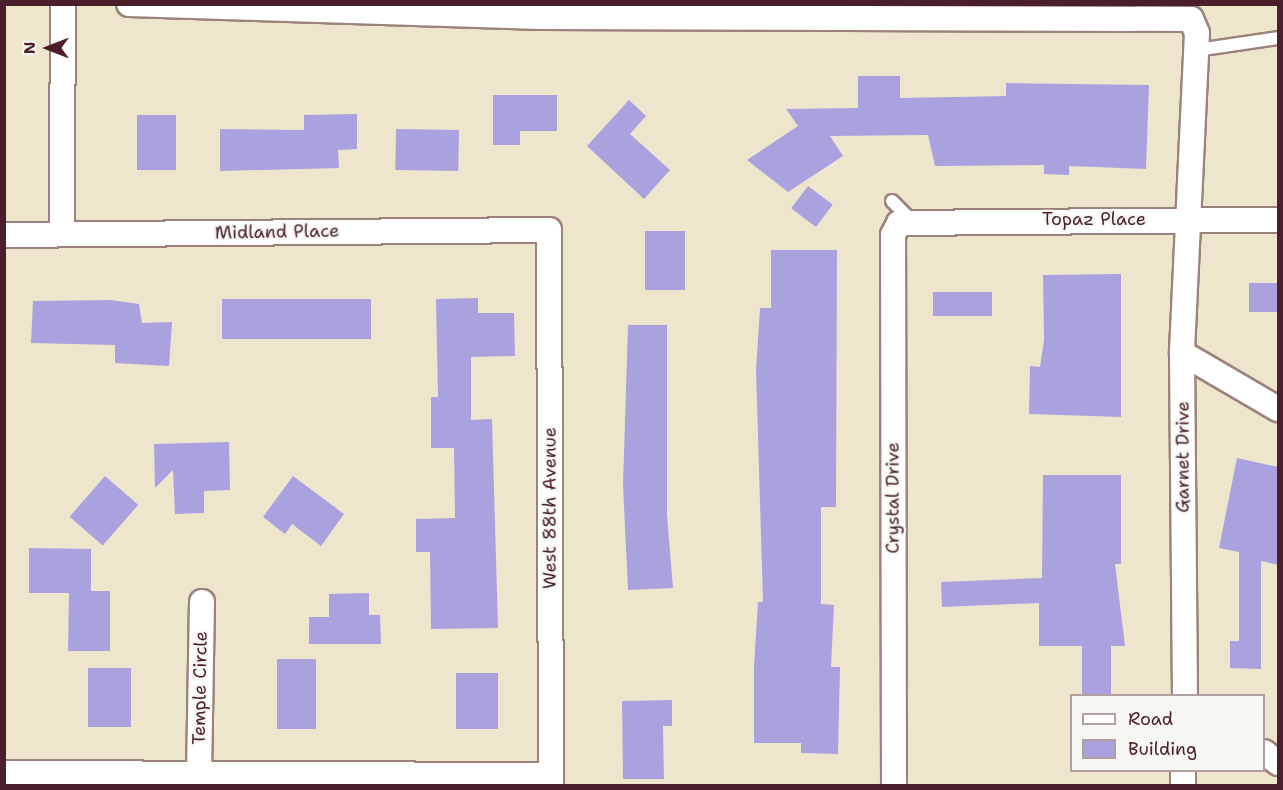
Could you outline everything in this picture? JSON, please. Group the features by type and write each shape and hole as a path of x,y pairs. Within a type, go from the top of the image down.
{"street":[{"path":"62,234 63,4"},
{"path":"129,4 541,10 1009,10"},
{"name":"Garnet Drive","path":"1009,10 1191,19 1197,50 1182,353 1185,694"},
{"name":"Topaz Place","path":"910,219 1278,220"},
{"name":"Crystal Drive","path":"894,786 893,235 899,223 910,219"},
{"name":"Midland Place","path":"4,235 549,230"},
{"name":"West 88th Avenue","path":"549,230 551,780"},
{"path":"1182,353 1278,409"},
{"name":"Temple Circle","path":"199,774 202,602"},
{"path":"1265,753 1278,762"},
{"path":"4,773 551,780"}],"lane":[{"path":"1197,50 1278,38"},
{"path":"892,201 910,219"}],"building":[{"path":"858,76 900,76 900,98 1006,96 1006,83 1149,85 1146,169 1069,166 1069,175 1044,174 1044,165 935,166 928,135 830,136 843,156 788,192 747,160 798,126 786,109 858,108"},
{"path":"493,95 557,95 557,131 520,131 520,145 493,145"},
{"path":"629,100 646,116 630,134 670,170 644,199 587,146"},
{"path":"357,114 357,149 338,150 339,168 220,171 220,129 304,130 304,115"},
{"path":"137,115 176,115 176,170 137,170"},
{"path":"396,129 459,130 458,171 395,170"},
{"path":"808,186 833,205 816,227 791,208"},
{"path":"645,231 685,231 685,290 645,290"},
{"path":"771,250 837,250 836,507 821,507 821,604 834,605 831,667 840,667 838,754 801,753 801,743 754,743 754,666 758,602 763,602 756,370 760,308 771,308"},
{"path":"1121,274 1121,417 1029,414 1030,366 1040,367 1044,340 1043,275"},
{"path":"1249,283 1278,283 1278,312 1249,312"},
{"path":"933,292 992,292 992,316 933,316"},
{"path":"478,298 478,313 514,313 515,356 471,357 471,420 492,419 498,628 431,629 430,552 416,552 416,519 455,518 454,448 431,448 431,397 438,397 436,299"},
{"path":"222,299 371,299 371,339 222,339"},
{"path":"111,300 139,304 142,323 172,322 169,366 115,363 115,345 31,343 33,301"},
{"path":"628,325 667,325 667,515 673,588 628,590 623,485"},
{"path":"229,442 230,490 204,491 204,513 175,514 173,470 155,488 154,444"},
{"path":"1237,458 1278,467 1278,565 1261,561 1261,669 1230,668 1230,641 1239,641 1239,552 1219,548"},
{"path":"1043,475 1121,475 1121,564 1115,564 1125,646 1111,646 1111,694 1082,694 1082,646 1039,646 1039,603 942,607 941,582 1042,578"},
{"path":"105,476 138,505 103,546 70,517"},
{"path":"293,476 344,514 321,546 292,524 285,534 263,517"},
{"path":"29,548 91,549 91,591 110,591 110,651 68,651 69,593 29,593"},
{"path":"369,593 369,615 380,615 381,644 309,644 309,617 329,617 329,594"},
{"path":"277,659 316,659 316,729 277,729"},
{"path":"88,668 131,668 131,727 88,727"},
{"path":"456,673 498,673 498,729 456,729"},
{"path":"672,700 672,726 663,726 664,779 623,779 622,701"}]}
